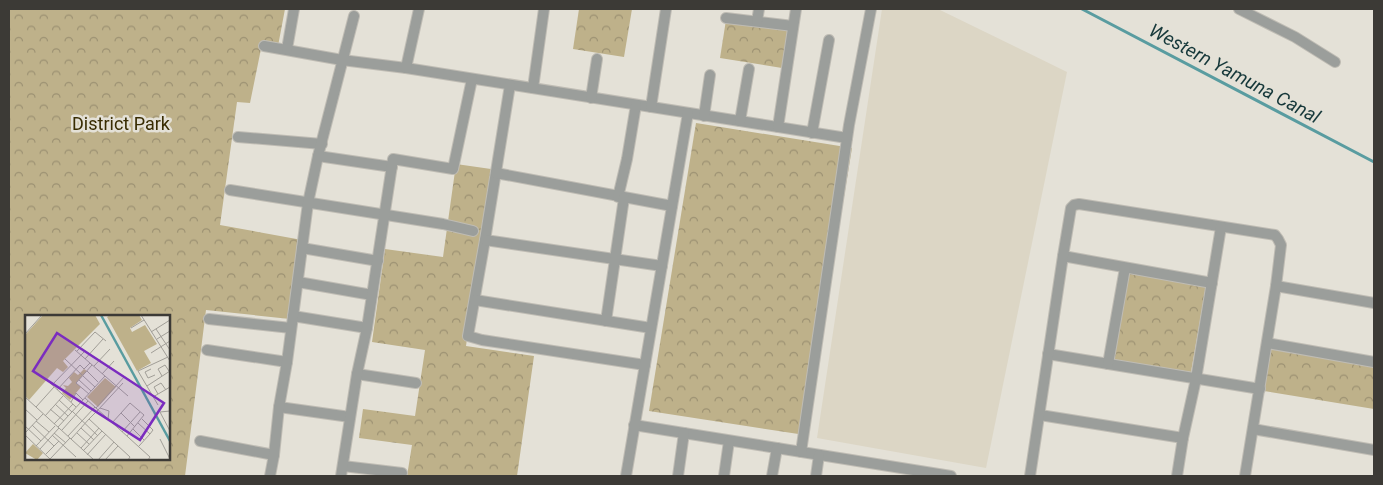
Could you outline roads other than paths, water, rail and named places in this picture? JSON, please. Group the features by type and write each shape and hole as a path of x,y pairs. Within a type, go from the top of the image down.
{"street":[{"path":"287,49 294,9"},
{"path":"406,68 419,9"},
{"path":"533,88 544,9"},
{"path":"651,107 666,9"},
{"path":"757,21 759,9"},
{"path":"778,127 796,9"},
{"path":"801,452 847,138 871,9"},
{"path":"1240,9 1252,12 1335,62"},
{"path":"270,476 308,203 318,156 354,16"},
{"path":"726,18 793,26"},
{"path":"812,132 829,40"},
{"path":"264,46 342,60 406,68 847,138"},
{"path":"591,98 597,59"},
{"path":"740,121 749,70"},
{"path":"704,116 710,75"},
{"path":"402,473 342,471 357,374 368,328 393,159 453,169 472,79"},
{"path":"510,85 468,336 482,340 645,365"},
{"path":"606,321 621,197 636,105"},
{"path":"626,476 688,113"},
{"path":"238,137 322,144"},
{"path":"318,156 392,167"},
{"path":"496,173 672,206"},
{"path":"230,190 385,214 473,231"},
{"path":"1030,476 1063,256 1071,208 1075,205 1275,235 1278,239 1281,245 1276,286 1245,476"},
{"path":"1177,476 1196,379 1221,227"},
{"path":"485,240 662,266"},
{"path":"302,248 378,261"},
{"path":"1063,256 1212,283"},
{"path":"1108,364 1125,268"},
{"path":"298,282 372,295"},
{"path":"1276,286 1374,303"},
{"path":"475,300 651,328"},
{"path":"293,316 368,328"},
{"path":"209,319 291,328"},
{"path":"1267,343 1374,362"},
{"path":"207,350 287,362"},
{"path":"1048,354 1260,389"},
{"path":"357,374 416,383"},
{"path":"279,407 350,417"},
{"path":"1040,416 1183,438"},
{"path":"634,425 951,476"},
{"path":"1253,429 1374,450"},
{"path":"678,476 684,433"},
{"path":"200,441 274,455"},
{"path":"724,476 729,441"},
{"path":"772,476 777,448"},
{"path":"816,476 819,455"}],"waterway":[{"name":"Western Yamuna Canal","path":"1082,9 1374,162"}],"park label":[{"name":"District Park","path":"121,124"}]}
